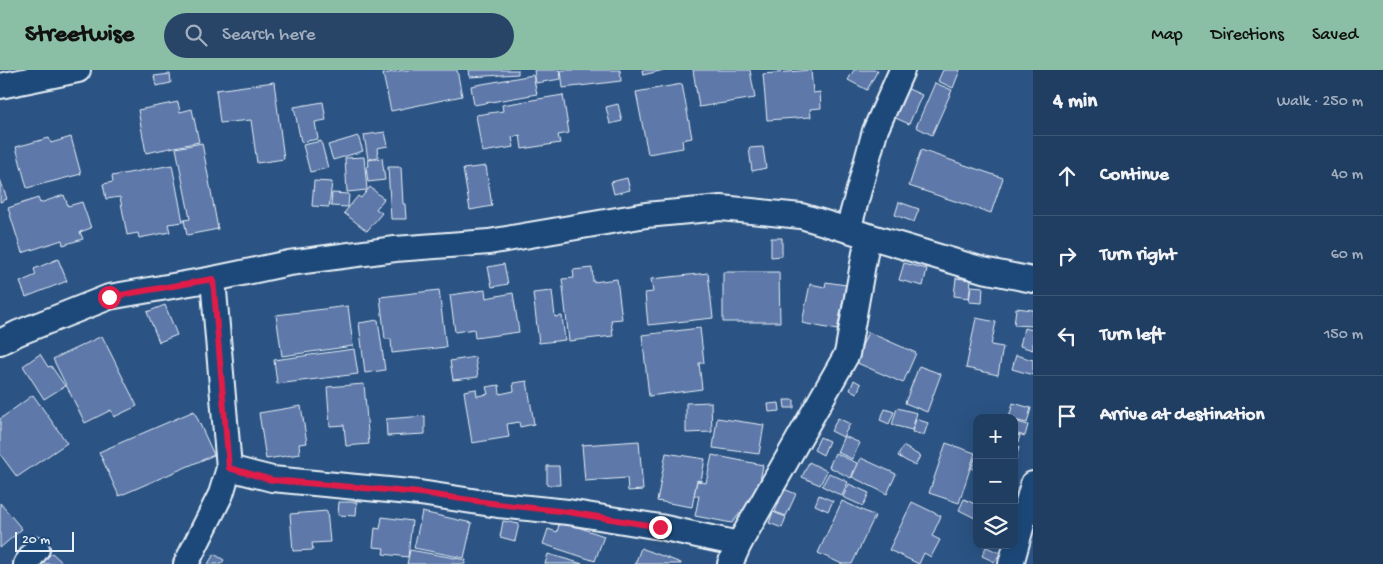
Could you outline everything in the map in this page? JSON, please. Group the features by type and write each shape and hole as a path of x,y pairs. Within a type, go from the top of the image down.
{"street":[{"path":"0,86 78,70"},
{"path":"229,468 272,480 420,493 568,512 660,527 735,554 846,354 858,233 875,131 902,70"},
{"path":"0,342 109,297 299,262 395,249 489,242 646,215 721,208 801,216 983,270 1033,280"},
{"path":"186,564 221,494 229,468 213,279"},
{"path":"1011,564 1033,484"}],"building":[{"path":"405,70 457,70 462,96 391,111 383,74"},
{"path":"469,70 518,70 518,74 470,77"},
{"path":"534,70 560,70 561,79 536,83"},
{"path":"561,70 620,70 621,81 563,88"},
{"path":"642,70 664,70 643,75"},
{"path":"693,70 750,70 755,98 699,107"},
{"path":"811,70 813,93 820,92 821,108 810,109 811,117 767,120 763,74"},
{"path":"854,70 878,70 867,90 848,80"},
{"path":"943,70 960,70 953,88 938,81"},
{"path":"170,74 171,83 156,86 154,76"},
{"path":"533,75 537,94 474,105 471,86"},
{"path":"274,82 284,159 257,163 251,120 220,123 216,90"},
{"path":"935,83 952,90 932,135 916,127"},
{"path":"682,84 692,138 682,140 683,148 648,154 636,92"},
{"path":"904,87 922,95 909,124 891,116"},
{"path":"563,95 569,133 558,135 560,143 522,149 520,135 512,137 514,147 482,152 476,115 503,111 502,105"},
{"path":"178,102 180,112 192,109 199,142 146,153 138,110"},
{"path":"323,102 326,120 315,122 318,139 301,142 294,107"},
{"path":"618,104 622,121 610,124 606,107"},
{"path":"385,132 388,146 377,148 378,157 368,159 364,135"},
{"path":"358,136 363,151 333,160 328,145"},
{"path":"71,137 81,174 27,188 16,147 49,138 51,143"},
{"path":"321,141 328,168 310,172 303,145"},
{"path":"202,143 218,229 187,235 184,220 190,219 176,148"},
{"path":"763,147 766,168 752,171 749,148"},
{"path":"921,150 1003,178 991,213 909,186"},
{"path":"364,157 367,190 347,192 345,158"},
{"path":"382,158 385,180 368,182 366,167 369,166 368,160"},
{"path":"172,165 183,222 168,224 170,232 139,238 138,233 127,235 120,197 106,199 103,184 113,182 112,176"},
{"path":"486,166 492,206 470,210 463,169"},
{"path":"388,167 401,167 403,204 405,204 406,219 391,219"},
{"path":"627,178 630,190 614,194 611,182"},
{"path":"0,179 7,199 0,202"},
{"path":"314,181 332,182 329,207 312,206"},
{"path":"370,187 384,199 376,209 382,213 367,231 344,213 358,196 361,198"},
{"path":"332,193 349,194 348,207 331,206"},
{"path":"64,195 68,206 82,202 91,228 80,232 83,239 63,245 62,240 22,253 8,208 38,198 40,203"},
{"path":"899,202 919,209 914,222 895,215"},
{"path":"771,238 782,238 782,256 771,257"},
{"path":"58,259 67,281 26,297 20,282 36,275 34,269"},
{"path":"904,263 927,269 923,286 899,280"},
{"path":"504,264 508,284 492,287 488,267"},
{"path":"592,268 593,282 617,279 622,319 611,320 613,336 569,341 562,279 574,278 573,270"},
{"path":"723,272 779,272 780,322 723,322"},
{"path":"708,273 713,318 648,325 645,293 653,292 651,279"},
{"path":"956,278 971,280 969,298 954,296"},
{"path":"826,282 846,285 837,330 802,323 810,284 825,287"},
{"path":"971,286 983,287 982,303 969,302"},
{"path":"439,290 446,347 392,353 391,339 385,339 380,297"},
{"path":"485,290 486,298 513,293 519,332 475,338 474,329 455,332 450,295"},
{"path":"552,291 555,317 562,316 565,340 539,343 533,293"},
{"path":"165,305 177,335 159,342 147,312"},
{"path":"348,306 353,346 282,356 276,315"},
{"path":"1016,308 1033,310 1033,326 1014,325"},
{"path":"976,318 996,322 991,345 1003,347 998,375 966,368"},
{"path":"378,320 385,370 365,373 359,323"},
{"path":"700,328 704,363 699,363 702,389 649,396 642,335"},
{"path":"1024,328 1033,330 1033,350 1020,346"},
{"path":"868,332 916,353 903,383 855,362"},
{"path":"102,336 137,406 114,417 111,410 85,423 53,359"},
{"path":"354,349 358,374 277,384 274,360"},
{"path":"40,354 48,367 51,366 65,386 44,399 23,366"},
{"path":"1016,355 1033,360 1033,375 1012,369"},
{"path":"475,357 478,377 453,380 450,361"},
{"path":"919,366 941,374 927,412 905,403"},
{"path":"854,380 861,384 857,393 850,390"},
{"path":"527,381 534,424 520,427 519,422 507,424 509,437 472,443 464,391 476,389 477,396 488,394 486,387 499,385 500,394 514,391 513,383"},
{"path":"364,384 369,444 346,446 344,425 330,426 327,387"},
{"path":"33,395 67,443 17,477 0,454 0,419"},
{"path":"784,400 794,400 794,408 785,408"},
{"path":"711,402 712,432 686,433 686,403"},
{"path":"779,403 780,411 769,412 768,404"},
{"path":"1013,403 1031,408 1027,423 1018,421 1018,414 1010,414"},
{"path":"301,406 307,443 299,444 300,454 266,459 259,413"},
{"path":"897,408 917,413 912,430 892,425"},
{"path":"885,409 894,412 889,424 880,420"},
{"path":"194,411 214,455 119,496 99,452"},
{"path":"425,416 425,434 387,436 386,419"},
{"path":"717,418 764,425 759,454 713,448"},
{"path":"838,418 850,424 843,437 831,431"},
{"path":"916,419 928,423 924,435 912,432"},
{"path":"1018,422 1028,425 1025,436 1018,434"},
{"path":"844,436 860,443 852,459 837,452"},
{"path":"820,437 829,441 823,455 814,450"},
{"path":"639,441 643,490 628,491 627,478 585,481 582,445"},
{"path":"946,443 973,452 973,459 959,503 929,493"},
{"path":"903,446 920,456 915,466 898,456"},
{"path":"666,453 705,459 701,481 697,480 692,507 657,501"},
{"path":"835,453 857,463 851,478 829,467"},
{"path":"712,455 763,465 758,491 732,523 695,516 699,496 694,496 697,481 706,483"},
{"path":"861,458 896,474 887,494 852,477"},
{"path":"809,462 827,471 820,485 802,477"},
{"path":"547,466 559,466 560,485 547,485"},
{"path":"829,473 848,482 842,496 822,486"},
{"path":"849,484 869,493 863,506 843,497"},
{"path":"784,489 796,494 786,516 775,512"},
{"path":"819,495 833,501 828,511 815,505"},
{"path":"964,499 973,503 973,517 959,510"},
{"path":"842,501 875,516 852,564 842,564 818,553"},
{"path":"339,502 357,502 356,516 338,515"},
{"path":"912,502 941,516 932,536 940,540 931,557 924,553 919,564 889,550"},
{"path":"0,503 22,529 0,548"},
{"path":"327,511 330,542 312,543 313,550 293,551 290,514"},
{"path":"422,512 472,523 464,558 414,548"},
{"path":"773,512 786,517 782,528 769,523"},
{"path":"382,517 412,521 408,557 383,554 384,548 373,547 375,528 380,529"},
{"path":"503,521 519,524 515,541 500,537"},
{"path":"560,521 604,536 595,561 543,544 548,529 557,532"},
{"path":"641,548 681,563 681,564 635,564"},
{"path":"985,549 1000,553 995,562 982,556"},
{"path":"410,550 466,560 465,564 407,564"},
{"path":"52,553 64,564 41,564"},
{"path":"214,554 224,560 221,564 208,564"},
{"path":"548,554 583,564 545,564"}],"route":[{"path":"109,297 213,279 229,468 272,480 420,493 568,512 660,527"}]}
